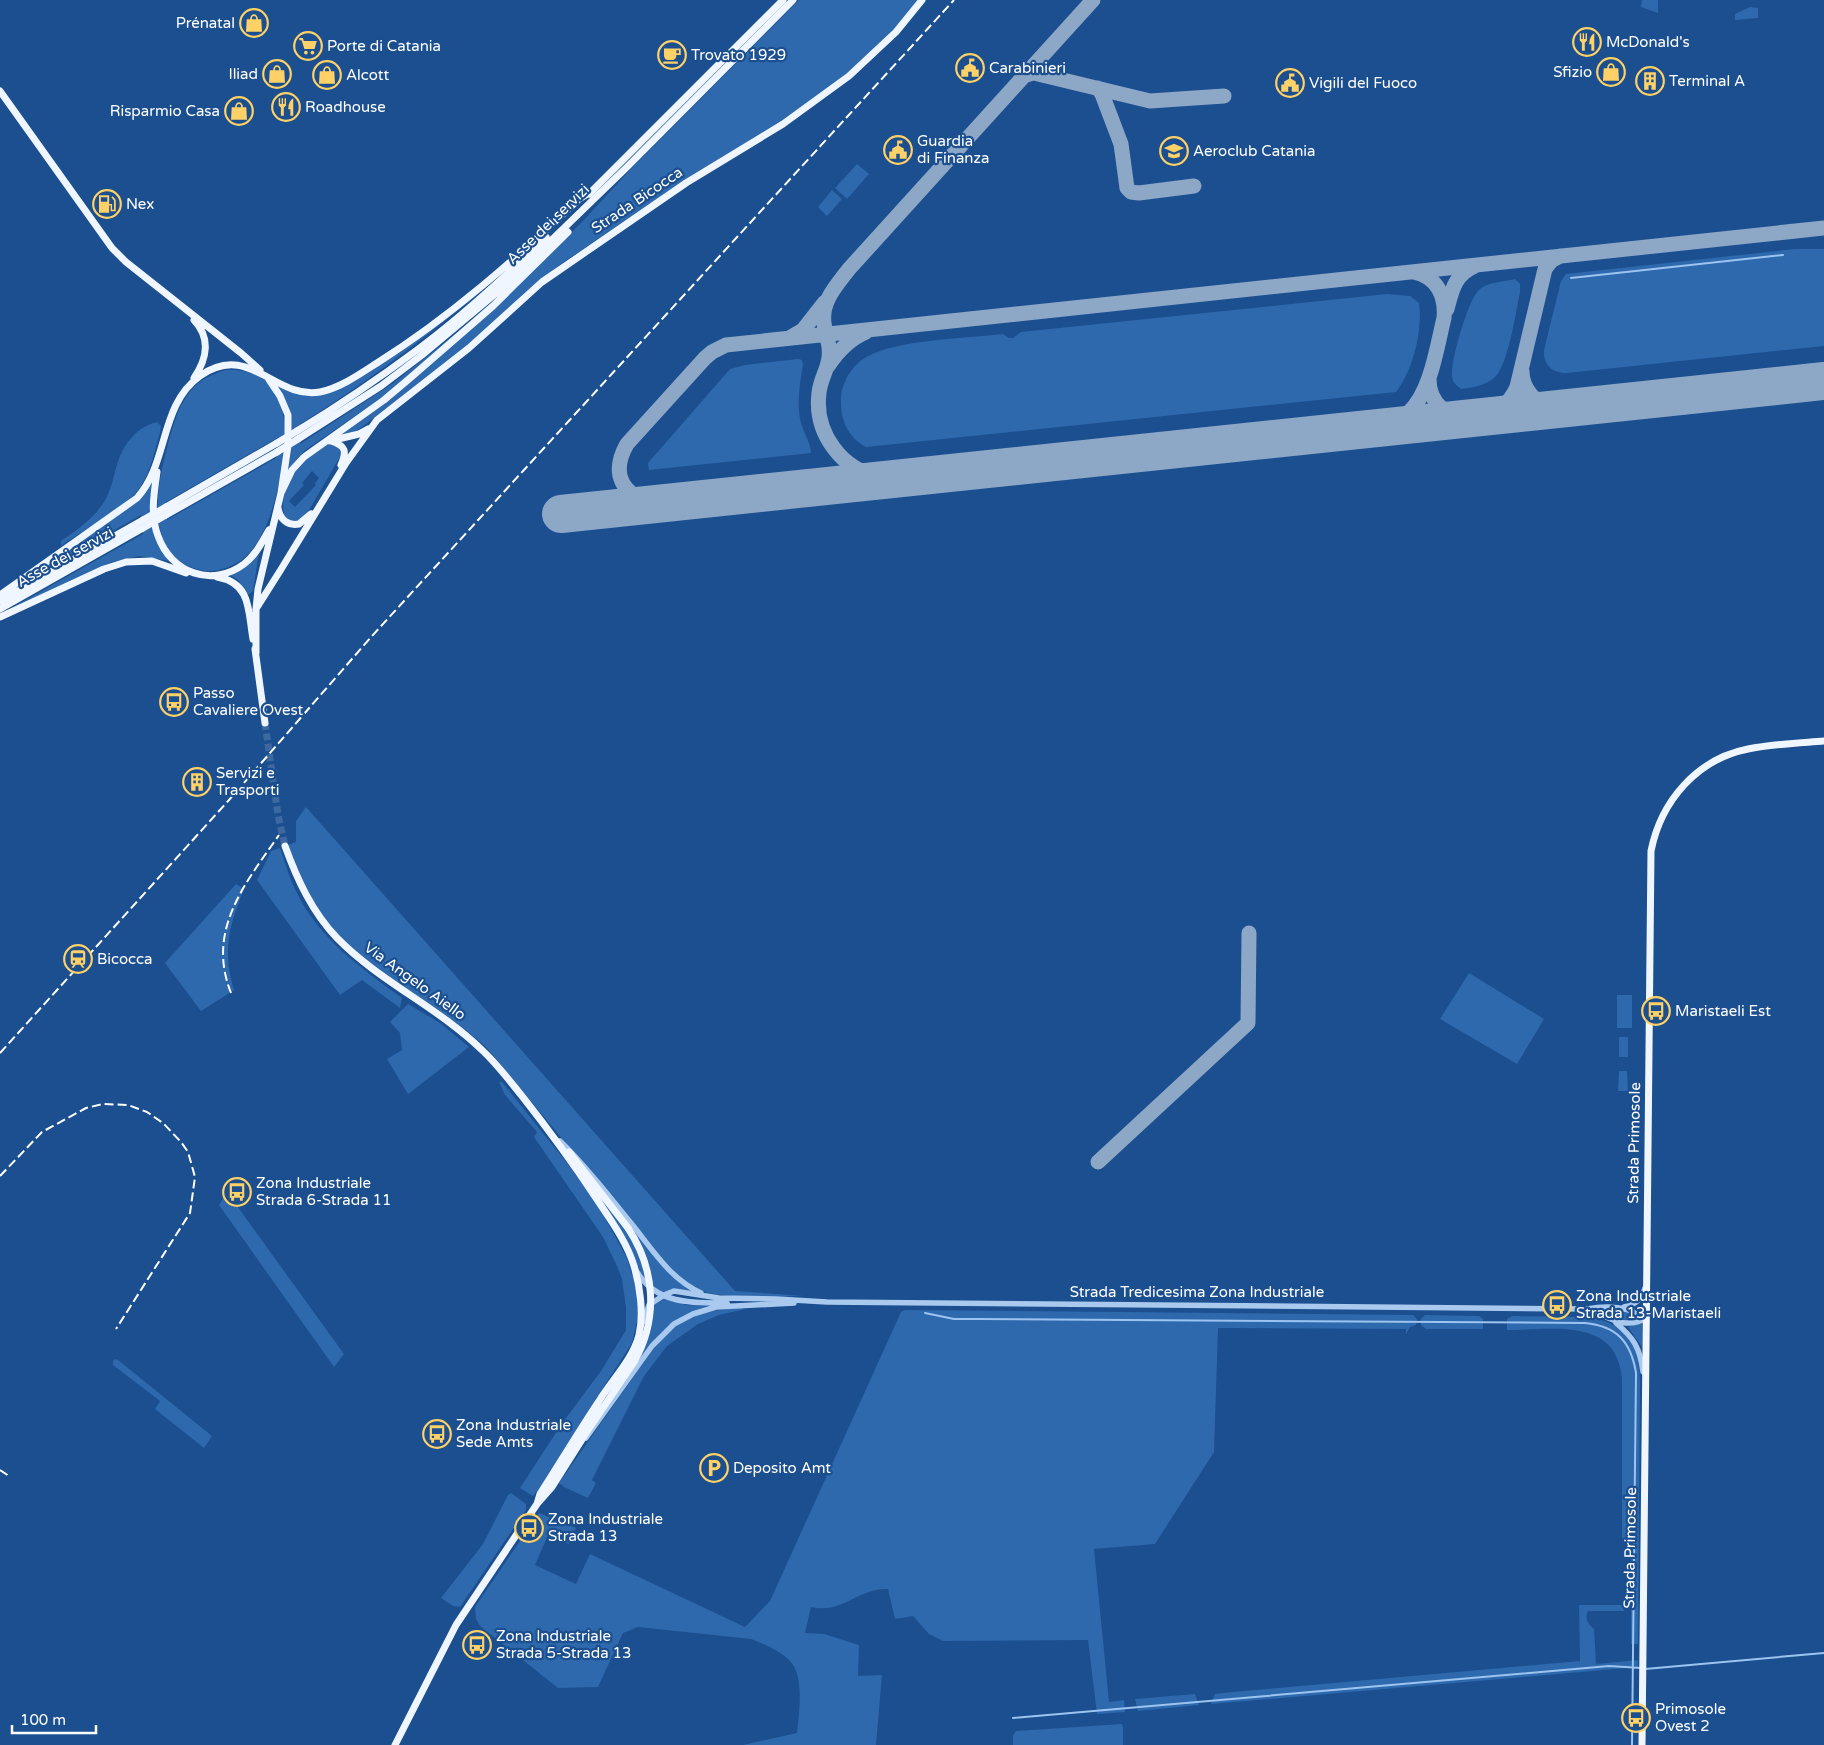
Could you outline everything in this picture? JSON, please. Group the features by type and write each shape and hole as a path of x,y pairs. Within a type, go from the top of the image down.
{"main road":[{"name":"Asse dei servizi","path":"298,435 376,380 457,318 528,254 783,0"},
{"name":"Asse dei servizi","path":"298,435 381,386 461,324 534,258 793,0"},
{"name":"Strada Bicocca","path":"370,428 385,413 469,348 542,282 686,183 783,124 849,76 896,32 922,0"},
{"path":"0,91 112,248 126,262 251,361 280,396 288,414 288,446 281,493 262,565 256,609 256,654"},
{"path":"281,493 295,465 320,443 384,400 472,325 593,207 614,179"},
{"path":"188,386 202,374 218,367 236,365 254,369 290,390 305,393 326,390 343,383 398,350 454,308 510,262 580,199 591,192"},
{"path":"0,595 137,498 151,479 176,404 202,367 205,357 206,341 201,329 182,307"},
{"path":"320,443 359,434 370,428"},
{"path":"256,609 331,486 370,428"},
{"path":"166,511 277,443 298,435"},
{"path":"143,524 277,452 298,435"},
{"path":"331,441 342,446 345,453 331,486"},
{"path":"159,458 153,510 158,538 174,561 202,576"},
{"path":"278,504 282,519 295,525 304,522 317,509"},
{"path":"213,576 233,570 244,564 260,546 275,518"},
{"name":"Asse dei servizi","path":"0,601 143,524"},
{"name":"Asse dei servizi","path":"0,609 143,524"},
{"path":"0,617 104,569 126,562 152,561 189,574 213,576 232,581 240,588 248,604 265,723"},
{"name":"Strada Primosole","path":"1642,1745 1651,851 1655,833 1666,808 1676,793 1689,779 1712,763 1747,749 1824,741"},
{"name":"Via Angelo Aiello","path":"285,846 308,899 336,938 370,967 472,1041 500,1070 546,1126"},
{"path":"395,1745 456,1625 537,1504 552,1488 580,1446 590,1427 634,1362 648,1327 651,1288 645,1260 628,1228 560,1141 546,1126"},
{"path":"537,1504 540,1494 598,1401 629,1356 639,1334 639,1299 634,1266 607,1216 546,1126"}],"street":[{"path":"560,1141 598,1181 667,1268 687,1286 708,1296"},
{"path":"634,1266 642,1280 664,1295 687,1303 776,1305"},
{"path":"1620,1307 1629,1306 1639,1300 1643,1295 1646,1283"},
{"path":"639,1334 649,1304 664,1295 680,1291 719,1298 776,1299 806,1302"},
{"path":"580,1446 652,1346 674,1324 692,1314 716,1307 806,1302"},
{"name":"Strada Tredicesima Zona Industriale","path":"806,1302 1587,1309 1620,1307"},
{"path":"1620,1307 1631,1310 1646,1318"},
{"path":"1587,1309 1615,1321 1632,1324 1646,1318"},
{"path":"1615,1321 1628,1333 1638,1347 1642,1360 1645,1390"}],"shaded area":[{"path":"799,0 918,0 894,30 850,72 781,121 683,181 565,261 524,293 463,350 358,430 336,437 411,382 510,294"},
{"path":"1642,0 1658,0 1658,13 1641,7"},
{"path":"1750,7 1758,8 1758,18 1735,20 1735,14"},
{"path":"857,164 869,174 847,199 835,188"},
{"path":"832,190 842,199 827,216 818,207"},
{"path":"1795,249 1824,249 1824,346 1567,373 1553,370 1545,360 1544,350 1561,281 1566,274"},
{"path":"1515,279 1520,284 1520,292 1511,338 1499,372 1487,383 1461,389 1453,381 1452,369 1460,332 1469,307 1481,288"},
{"path":"1387,294 1410,296 1419,303 1420,313 1418,337 1412,361 1396,392 866,447 851,435 841,410 842,389 856,365 868,356 897,346 933,340 1003,334 1013,338 1021,332"},
{"path":"468,301 387,366 300,424 300,444 392,384 478,316 387,394 304,451 287,471 292,449 292,426 287,404 276,385 290,392 304,395 343,386 401,352"},
{"path":"802,360 803,364 799,394 800,416 811,453 649,470 648,463 730,369 745,365"},
{"path":"225,370 238,370 253,374 271,386 283,412 285,430 284,449 282,470 271,512 254,547 243,559 231,566 219,570 206,571 193,568 178,560 168,548 161,534 158,518 158,501 163,465 180,407 198,383 209,376","holes":["277,438 276,458 167,520 166,502"]},
{"path":"157,422 161,426 160,432 150,467 141,486 116,510 61,546 61,541 90,519 104,502 127,443 142,429"},
{"path":"325,444 335,445 341,450 341,455 305,517 294,523 286,519 284,513 284,498 288,483 300,464","holes":["312,471 319,478 315,483 316,485 295,507 289,501 304,485 302,483"]},
{"path":"152,483 150,514 153,534 169,561 140,556 112,562 15,607 143,534 141,515 25,581 139,499"},
{"path":"259,552 253,591 248,595 238,580 230,575 241,569"},
{"path":"306,807 735,1291 804,1296 749,1297 719,1295 697,1289 669,1268 487,1048 467,1031 380,971 341,937 324,917 308,891 288,845 296,842 296,821"},
{"path":"280,848 296,891 316,923 342,951 402,998 400,1008 362,980 340,995 257,880 271,851"},
{"path":"236,884 244,889 234,915 229,938 228,963 234,990 201,1011 165,963"},
{"path":"1469,973 1544,1019 1517,1064 1440,1019"},
{"path":"1617,995 1632,995 1632,1028 1617,1028"},
{"path":"408,1004 440,1023 469,1047 408,1094 387,1059 402,1050 400,1033 390,1022"},
{"path":"1619,1037 1628,1037 1628,1057 1619,1057"},
{"path":"1619,1071 1627,1071 1628,1091 1618,1091"},
{"path":"499,1082 502,1082 571,1168 602,1213 627,1258 638,1299 638,1317 632,1343 541,1487 533,1496 520,1488 563,1422 601,1371 626,1330 626,1308 622,1279 603,1237 534,1137 537,1132 505,1095"},
{"path":"594,1190 624,1229 631,1227 679,1282 692,1292 664,1292 652,1287 641,1276"},
{"path":"227,1192 344,1354 334,1367 219,1205"},
{"path":"664,1297 686,1305 715,1306 690,1314 672,1324 664,1330 640,1358 650,1331 654,1302"},
{"path":"724,1309 745,1309 719,1315 698,1324 667,1346 644,1376 592,1480 596,1483 588,1498 559,1483 658,1342 668,1331 696,1315"},
{"path":"905,1310 1413,1315 1417,1319 1416,1325 1410,1327 1406,1334 1406,1329 1218,1328 1214,1452 1155,1544 1094,1549 1109,1702 1124,1700 1125,1712 1097,1714 1088,1640 943,1641 929,1634 913,1616 895,1619 888,1589 868,1592 832,1607 811,1607 805,1633 824,1634 859,1645 858,1676 882,1675 876,1745 743,1745 797,1733 799,1715 799,1684 794,1667 781,1653 751,1639 638,1627 623,1633 598,1687 558,1688 480,1626 476,1619 475,1607 539,1513 576,1528 569,1544 548,1535 535,1565 576,1584 590,1554 745,1627 770,1601 901,1312"},
{"path":"1607,1311 1626,1311 1640,1318 1630,1322 1607,1314"},
{"path":"1425,1315 1479,1316 1483,1319 1483,1329 1426,1329 1421,1325 1421,1319"},
{"path":"1512,1316 1587,1317 1600,1320 1612,1324 1628,1336 1637,1355 1640,1380 1638,1644 1631,1644 1631,1542 1622,1539 1622,1379 1617,1359 1608,1345 1595,1336 1580,1331 1562,1329 1507,1330 1507,1319"},
{"path":"1642,1323 1642,1347 1628,1327"},
{"path":"115,1359 212,1436 204,1448 155,1409 160,1401 113,1365"},
{"path":"511,1493 526,1504 526,1510 460,1607 453,1606 441,1598 483,1544 508,1495"},
{"path":"1579,1605 1623,1605 1624,1611 1588,1611 1587,1619 1594,1629 1596,1664 1638,1660 1638,1667 1211,1704 1215,1694 1223,1693 1580,1661"},
{"path":"1195,1694 1199,1705 1138,1711 1135,1699"},
{"path":"1122,1724 1123,1745 1013,1745 1013,1736 1016,1731"}],"waterway":[{"path":"1571,278 1783,255"},
{"path":"925,1313 954,1319 1585,1323 1614,1332 1626,1344 1634,1362 1636,1373 1632,1745"},
{"path":"1645,1669 1824,1653"},
{"path":"1013,1718 1609,1666 1641,1668"}],"taxiway":[{"path":"912,477 881,477 854,467 843,458 826,436 821,422 819,393 829,352 829,343 824,323 827,300 849,269 1093,0"},
{"path":"1024,76 1033,73 1150,101 1224,96"},
{"path":"1098,88 1121,144 1127,188 1131,192 1139,193 1194,186"},
{"path":"654,504 634,495 622,482 620,474 622,455 627,444 705,358 726,345 1824,228"},
{"path":"1478,417 1502,407 1514,393 1545,269 1551,261 1560,256"},
{"path":"1447,309 1455,283 1463,273 1475,266"},
{"path":"1378,428 1402,417 1417,403 1428,381 1439,342 1444,318 1441,295 1429,278 1414,272"},
{"path":"791,337 803,330 825,302"},
{"path":"828,366 844,346 866,332"},
{"path":"1522,371 1524,384 1531,395 1541,403 1556,408 1577,407"},
{"path":"1429,379 1432,396 1441,408 1455,415 1471,418"},
{"path":"1098,1162 1248,1023 1249,933"}],"runway":[{"path":"561,514 1824,381"}],"tunnel":[{"path":"265,723 278,815 285,846"}],"railway":[{"path":"0,1053 229,800 372,636 954,0"},
{"path":"231,993 224,970 223,949 226,928 242,890 279,835"},
{"path":"0,1176 42,1132 86,1108 103,1104 128,1105 147,1112 163,1123 181,1142 188,1152 195,1177 190,1213 116,1329"},
{"path":"0,1470 9,1476"}],"place":[{"name":"Prénatal","path":"254,23"},
{"name":"McDonald's","path":"1587,42"},
{"name":"Porte di Catania","path":"308,46"},
{"name":"Trovato 1929","path":"672,55"},
{"name":"Carabinieri","path":"970,68"},
{"name":"Sfizio","path":"1611,72"},
{"name":"Iliad","path":"277,74"},
{"name":"Alcott","path":"327,75"},
{"name":"Terminal A","path":"1650,81"},
{"name":"Vigili del Fuoco","path":"1290,83"},
{"name":"Roadhouse","path":"286,107"},
{"name":"Risparmio Casa","path":"239,111"},
{"name":"Guardia di Finanza","path":"898,150"},
{"name":"Aeroclub Catania","path":"1174,151"},
{"name":"Nex","path":"107,204"},
{"name":"Passo Cavaliere Ovest","path":"174,702"},
{"name":"Servizi e Trasporti","path":"197,782"},
{"name":"Bicocca","path":"78,959"},
{"name":"Maristaeli Est","path":"1656,1011"},
{"name":"Zona Industriale Strada 6-Strada 11","path":"237,1192"},
{"name":"Zona Industriale Strada 13-Maristaeli","path":"1557,1305"},
{"name":"Zona Industriale Sede Amts","path":"437,1434"},
{"name":"Deposito Amt","path":"714,1468"},
{"name":"Zona Industriale Strada 13","path":"529,1528"},
{"name":"Zona Industriale Strada 5-Strada 13","path":"477,1645"},
{"name":"Primosole Ovest 2","path":"1636,1718"}]}
